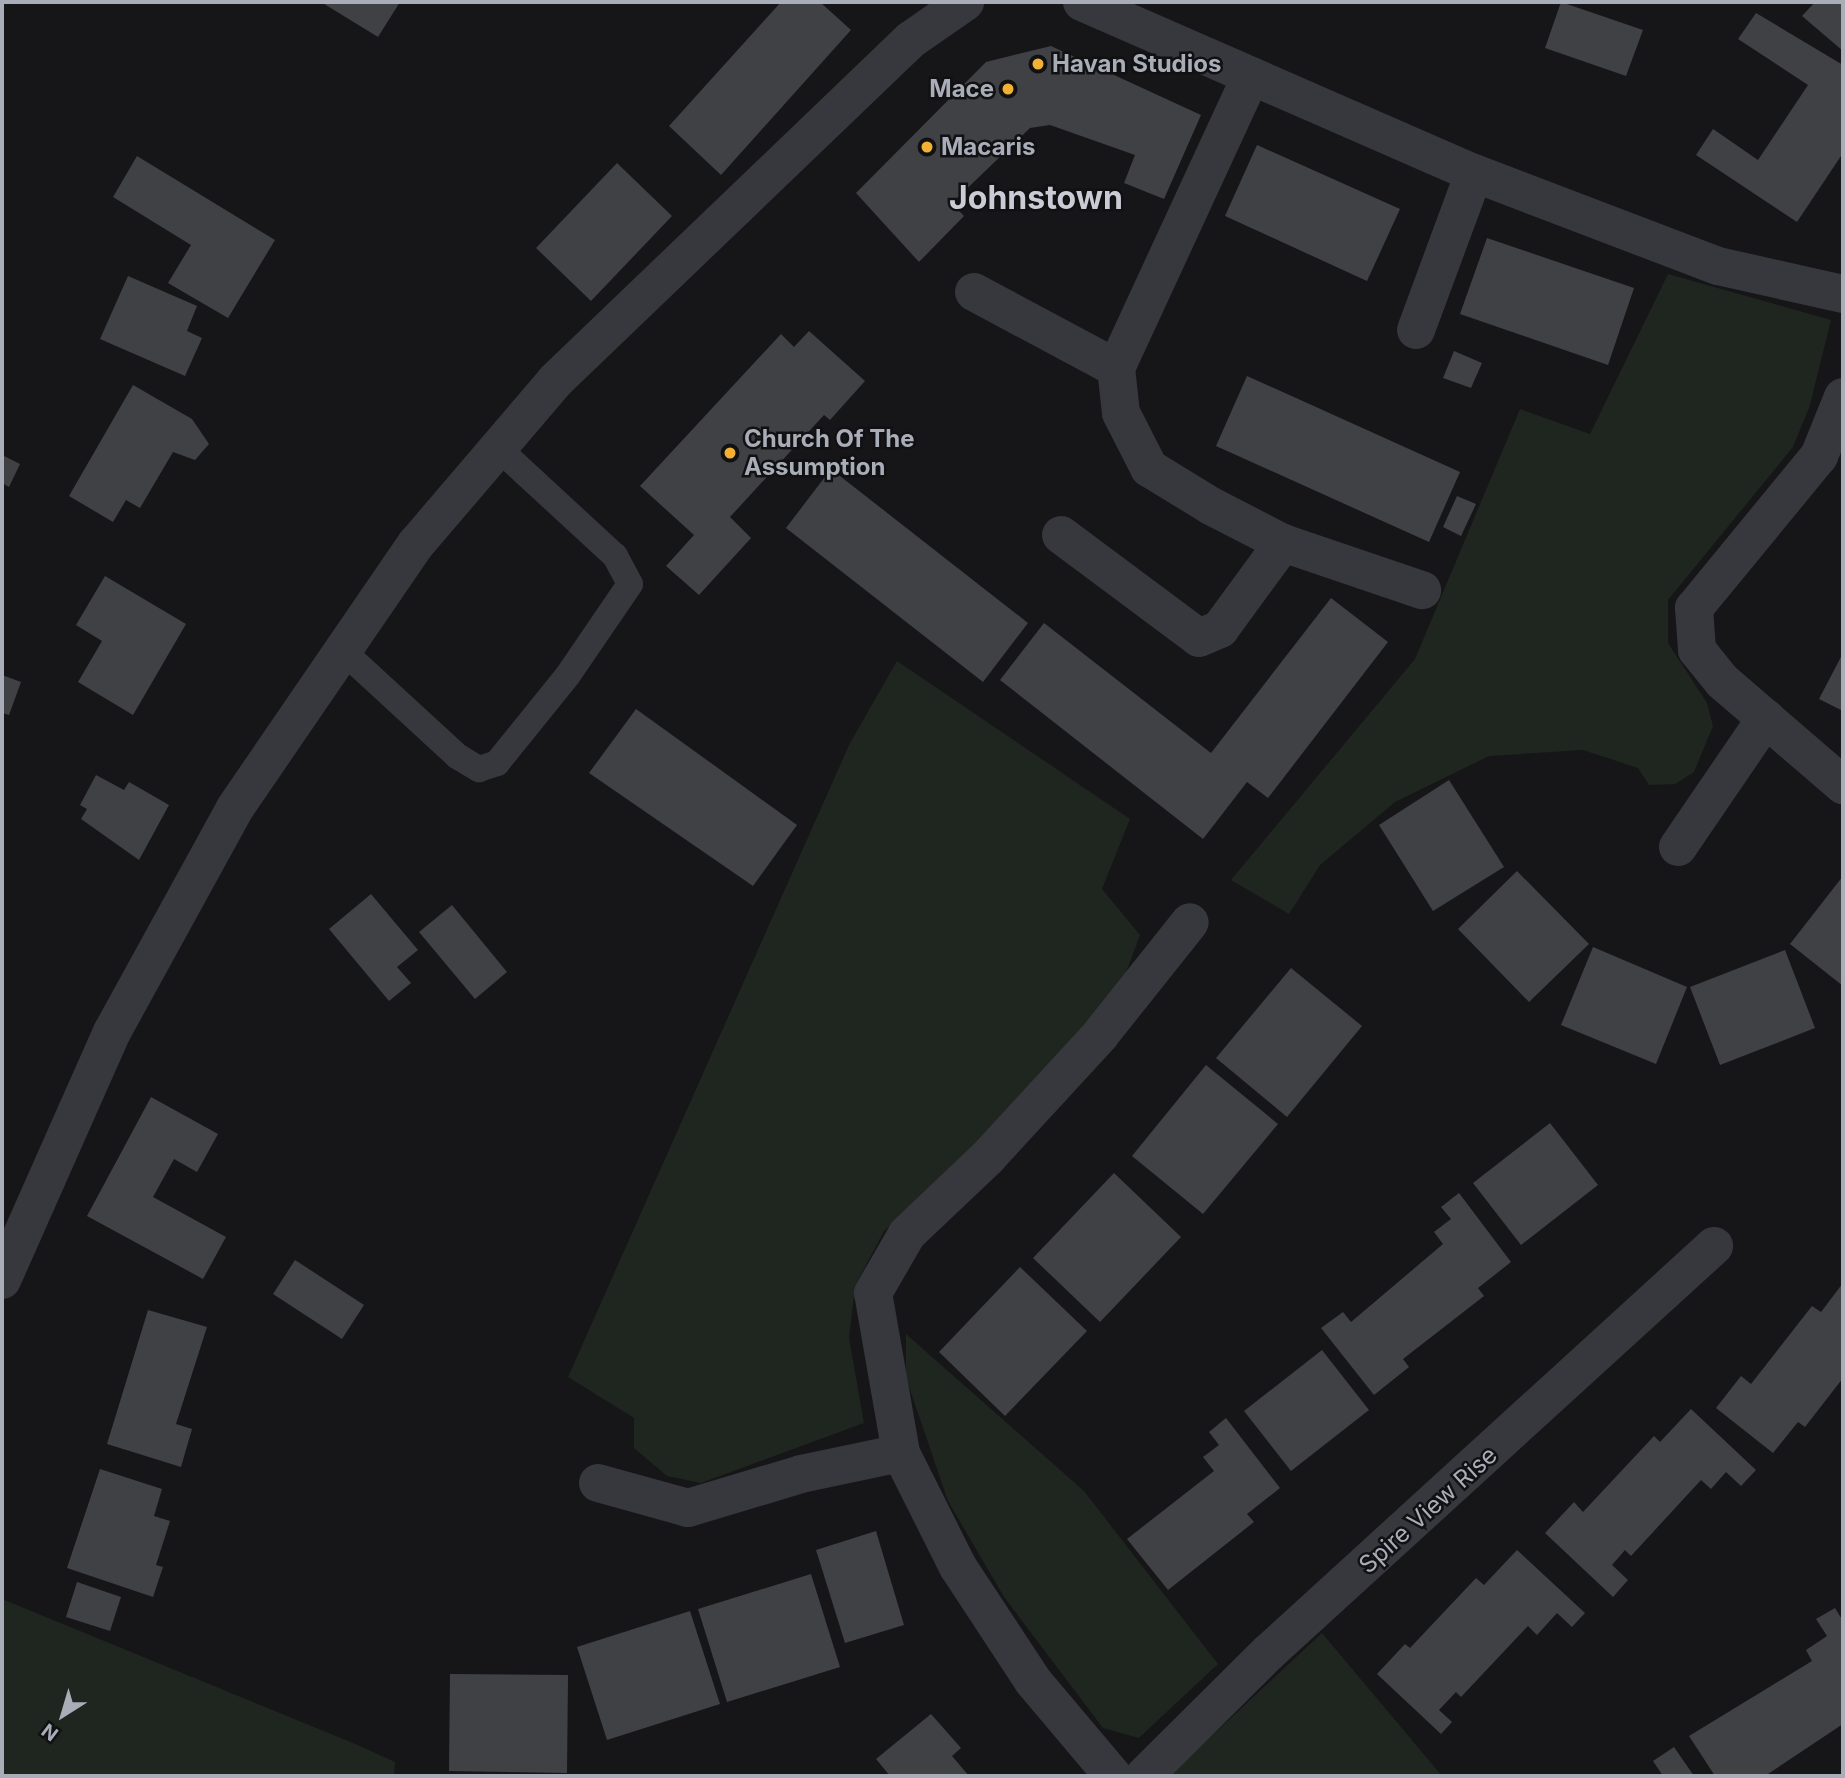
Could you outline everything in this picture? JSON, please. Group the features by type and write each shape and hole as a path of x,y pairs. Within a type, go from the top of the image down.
{"street":[{"path":"2,1280 111,1032 235,808 416,544 555,381 902,48 965,2"},
{"path":"1082,2 1474,173 1717,266 1843,294"},
{"path":"1251,76 1116,368 1121,413 1149,468 1283,543 1422,590"},
{"path":"1416,330 1474,173"},
{"path":"974,292 1116,368"},
{"path":"1843,397 1819,456 1694,608 1697,650 1722,681 1843,785"},
{"path":"1061,535 1199,638 1220,628 1283,543"},
{"path":"1678,847 1766,718"},
{"path":"1113,1776 1033,1681 958,1567 901,1453 873,1293 907,1234 988,1157 1100,1035 1189,922"},
{"name":"Spire View Rise","path":"1144,1776 1268,1653 1714,1246"},
{"path":"598,1483 688,1508 801,1474 901,1453"}],"lane":[{"path":"343,651 457,756 479,769 497,763 568,675 630,584 615,556 498,448"}],"shaded area":[{"path":"1668,274 1831,320 1810,405 1793,447 1668,600 1668,643 1707,703 1713,726 1694,772 1675,784 1649,785 1638,768 1583,750 1489,756 1395,802 1320,865 1289,914 1231,880 1415,659 1520,409 1590,434"},
{"path":"897,661 1130,819 1102,889 1140,935 1123,981 954,1171 884,1231 855,1286 849,1338 864,1423 701,1483 667,1476 634,1448 634,1418 568,1377 850,743"},
{"path":"906,1334 1084,1491 1218,1664 1139,1738 1103,1728 1004,1597 948,1501 906,1378"},
{"path":"2,1599 353,1743 395,1762 394,1776 2,1776"},
{"path":"1322,1633 1442,1776 1174,1776 1174,1771"}],"building":[{"path":"321,2 400,2 378,37"},
{"path":"781,2 820,2 851,30 721,175 669,126"},
{"path":"1561,2 1643,30 1626,76 1545,48"},
{"path":"1815,2 1843,2 1843,51 1802,16"},
{"path":"1756,13 1843,65 1843,153 1797,222 1696,155 1713,129 1758,160 1808,85 1738,39"},
{"path":"1051,46 1201,115 1164,199 1124,183 1135,155 1050,125 1030,128 952,203 964,216 919,262 856,193 986,62"},
{"path":"1257,145 1400,209 1367,281 1225,216"},
{"path":"137,156 275,240 228,318 168,283 191,245 113,197"},
{"path":"617,163 672,216 591,301 536,248"},
{"path":"1487,238 1634,288 1608,365 1460,314"},
{"path":"128,276 197,306 187,331 202,338 185,376 100,339"},
{"name":"Church Of The Assumption","path":"809,331 865,381 830,420 824,415 730,517 751,538 699,595 666,566 694,535 640,486 781,334 794,347"},
{"path":"1454,351 1482,363 1471,388 1443,378"},
{"path":"1247,376 1460,472 1429,542 1216,446"},
{"path":"133,385 192,419 209,444 195,460 173,452 140,508 126,500 113,522 69,496"},
{"path":"2,455 20,464 9,487 2,483"},
{"path":"831,469 1028,623 983,682 786,528"},
{"path":"1457,496 1476,504 1461,536 1443,527"},
{"path":"105,576 186,624 133,715 78,682 102,641 76,625"},
{"path":"1331,598 1388,642 1268,798 1247,782 1203,839 1000,680 1044,623 1211,753"},
{"path":"1843,653 1843,711 1819,699"},
{"path":"2,675 21,682 9,715 2,713"},
{"path":"636,709 797,825 753,886 589,773"},
{"path":"96,775 124,790 129,782 169,805 139,860 81,819 87,809 80,805"},
{"path":"1449,780 1504,867 1433,911 1379,825"},
{"path":"1517,871 1589,944 1529,1002 1458,929"},
{"path":"1843,876 1843,986 1790,944"},
{"path":"371,894 418,950 397,967 411,983 389,1001 329,929"},
{"path":"452,905 507,972 475,999 419,932"},
{"path":"1593,947 1687,987 1656,1064 1561,1025"},
{"path":"1785,950 1815,1028 1720,1065 1690,987"},
{"path":"1291,968 1362,1026 1287,1117 1216,1058"},
{"path":"1206,1065 1278,1124 1203,1214 1132,1156"},
{"path":"151,1097 218,1134 197,1172 174,1159 153,1197 226,1237 203,1279 87,1216"},
{"path":"1550,1123 1598,1185 1521,1245 1473,1183"},
{"path":"1114,1173 1181,1237 1100,1322 1033,1258"},
{"path":"1459,1193 1511,1262 1478,1288 1484,1296 1403,1359 1409,1367 1374,1395 1321,1328 1343,1312 1351,1322 1443,1244 1434,1232 1451,1219 1441,1207"},
{"path":"295,1260 364,1305 342,1339 273,1294"},
{"path":"1020,1267 1087,1331 1005,1416 939,1352"},
{"path":"1843,1283 1843,1378 1805,1427 1798,1422 1773,1453 1716,1408 1741,1376 1751,1384 1812,1306 1821,1312"},
{"path":"148,1310 207,1327 176,1424 192,1429 181,1467 107,1444"},
{"path":"1322,1350 1369,1410 1291,1471 1244,1411"},
{"path":"1691,1409 1756,1470 1741,1486 1726,1472 1711,1489 1701,1480 1631,1556 1625,1550 1612,1565 1628,1580 1613,1597 1545,1533 1574,1502 1583,1512 1654,1436 1660,1442"},
{"path":"1226,1418 1280,1488 1247,1514 1254,1522 1168,1590 1127,1539 1214,1471 1203,1457 1219,1445 1209,1432"},
{"path":"100,1469 162,1489 154,1516 170,1521 156,1565 163,1567 153,1597 67,1568"},
{"path":"876,1531 904,1625 845,1643 816,1550"},
{"path":"1517,1550 1585,1613 1572,1627 1557,1613 1537,1635 1528,1626 1461,1697 1456,1692 1439,1710 1452,1722 1441,1734 1377,1674 1405,1644 1410,1648 1476,1578 1484,1585"},
{"path":"811,1574 840,1667 727,1702 698,1609"},
{"path":"77,1582 121,1597 110,1631 66,1617"},
{"path":"1835,1608 1843,1621 1843,1724 1765,1776 1715,1776 1689,1736 1812,1661 1806,1650 1827,1636 1816,1619"},
{"path":"690,1611 720,1704 607,1740 577,1647"},
{"path":"450,1674 568,1675 567,1773 449,1771"},
{"path":"931,1714 961,1748 952,1756 969,1776 890,1776 876,1759"},
{"path":"1674,1747 1694,1776 1663,1776 1653,1761"}],"place":[{"name":"Havan Studios","path":"1038,64"},
{"name":"Mace","path":"1008,89"},
{"name":"Macaris","path":"927,147"},
{"name":"Church Of The Assumption","path":"730,453"}],"district":[{"name":"Johnstown","path":"1036,198"}]}
